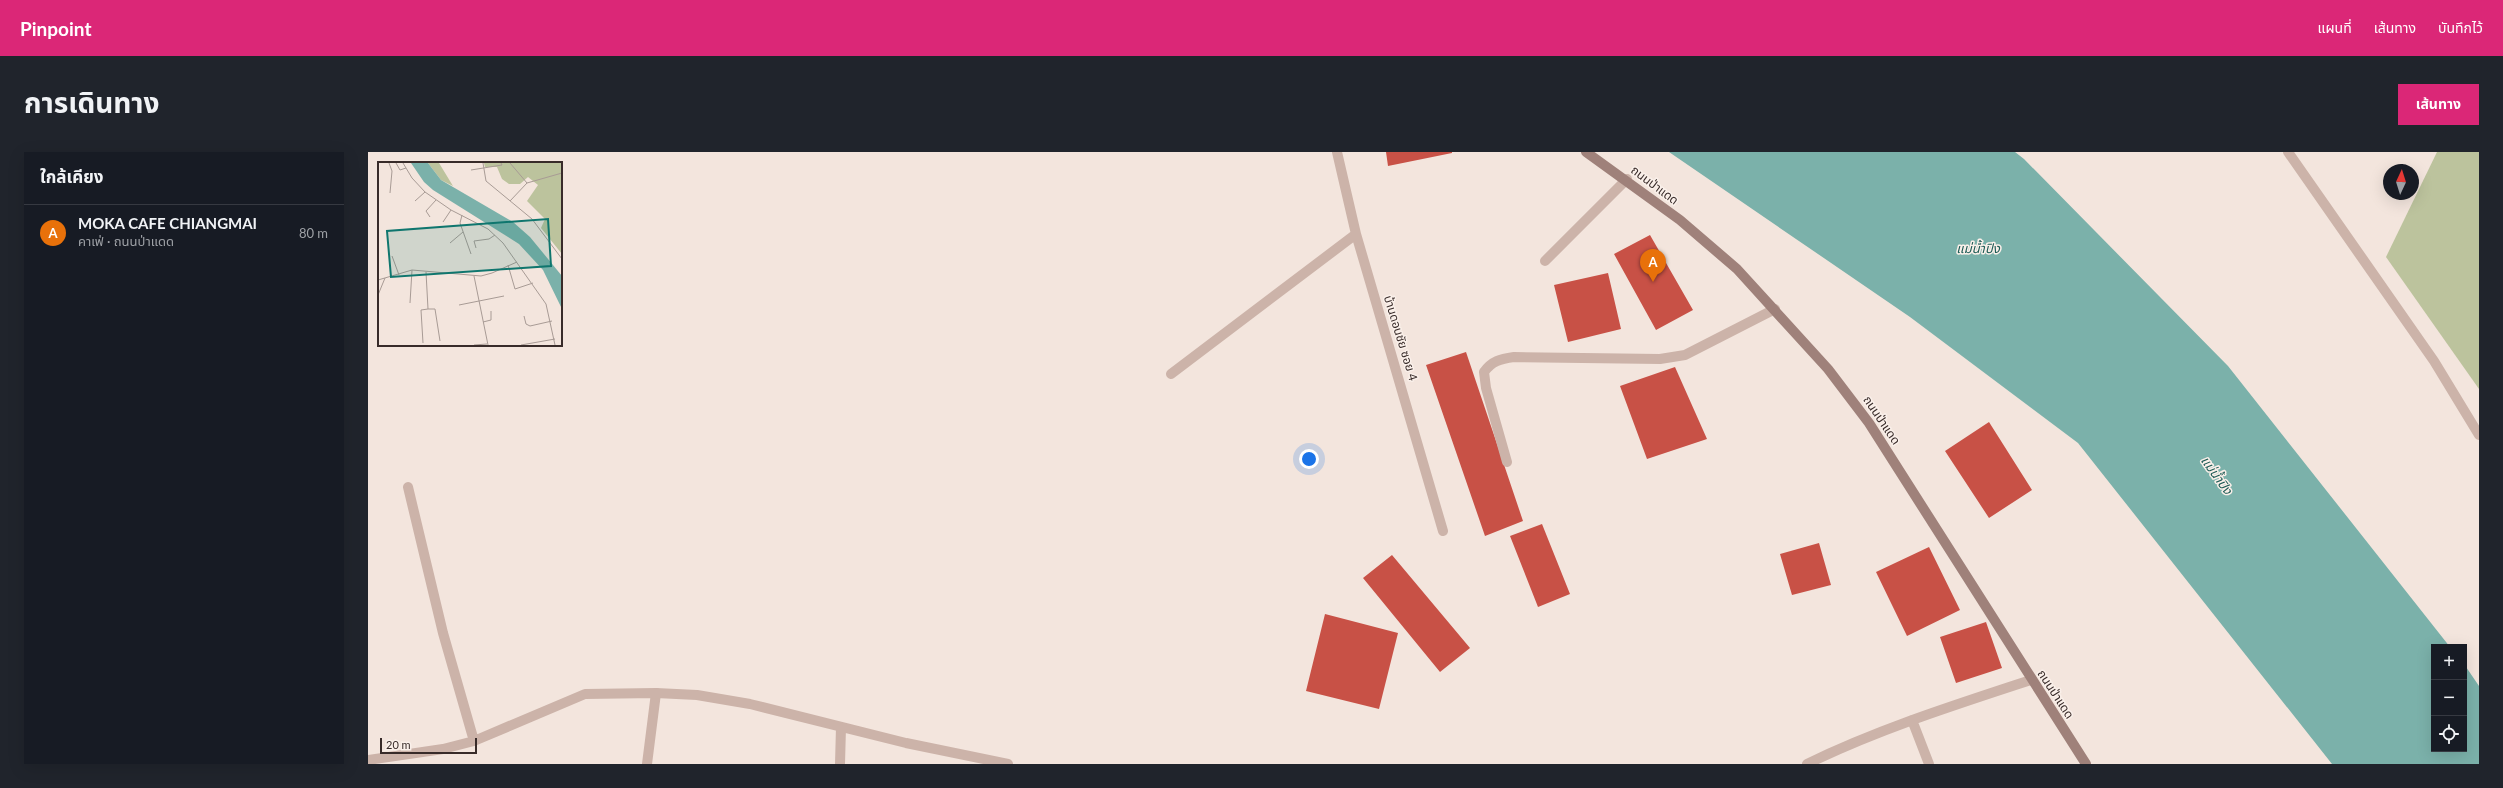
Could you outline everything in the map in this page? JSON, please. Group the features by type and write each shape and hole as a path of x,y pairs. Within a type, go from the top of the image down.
{"street":[{"name":"บ้านดอนชัย ซอย 4","path":"1337,152 1356,234 1443,531"},
{"name":"ถนนป่าแดด","path":"1586,152 1627,179 1680,220 1737,269 1828,369 1869,423 2031,680 2086,764"},
{"path":"2288,152 2434,361 2479,435"},
{"path":"1545,261 1627,179"},
{"path":"1171,374 1356,234"},
{"path":"1507,462 1486,388 1484,372 1489,364 1500,359 1514,357 1660,359 1685,355 1775,309"},
{"path":"408,487 443,633 474,741"},
{"path":"1807,764 1854,741 2031,680"},
{"path":"647,764 656,693"},
{"path":"368,760 443,749 474,741 585,694 656,693 697,695 750,704 841,727 1008,764"},
{"path":"1912,720 1929,764"},
{"path":"840,764 841,727"}],"green space":[{"path":"2437,152 2479,152 2479,389 2386,257 2414,200 2419,200 2419,189"}],"water":[{"name":"แม่น้ำปิง","path":"1669,152 2015,152 2024,159 2228,366 2448,644 2431,644 2431,752 2467,752 2467,668 2479,686 2479,764 2332,764 2078,443 1910,317"}],"building":[{"path":"1386,152 1452,152 1452,153 1388,166"},
{"path":"1650,235 1693,310 1656,330 1614,254"},
{"path":"1608,273 1621,329 1568,342 1554,285"},
{"path":"1466,352 1523,521 1485,536 1426,365"},
{"path":"1675,367 1707,439 1647,459 1620,386"},
{"path":"1989,422 2032,490 1989,518 1945,451"},
{"path":"1542,524 1570,594 1538,607 1510,536"},
{"path":"1819,543 1831,585 1792,595 1780,554"},
{"path":"1929,547 1960,610 1907,636 1876,572"},
{"path":"1392,555 1470,648 1440,672 1363,578"},
{"path":"1325,614 1398,633 1379,709 1306,691"},
{"path":"1986,622 2002,668 1956,683 1940,637"}],"place":[{"name":"MOKA CAFE CHIANGMAI","path":"1653,282"}]}
